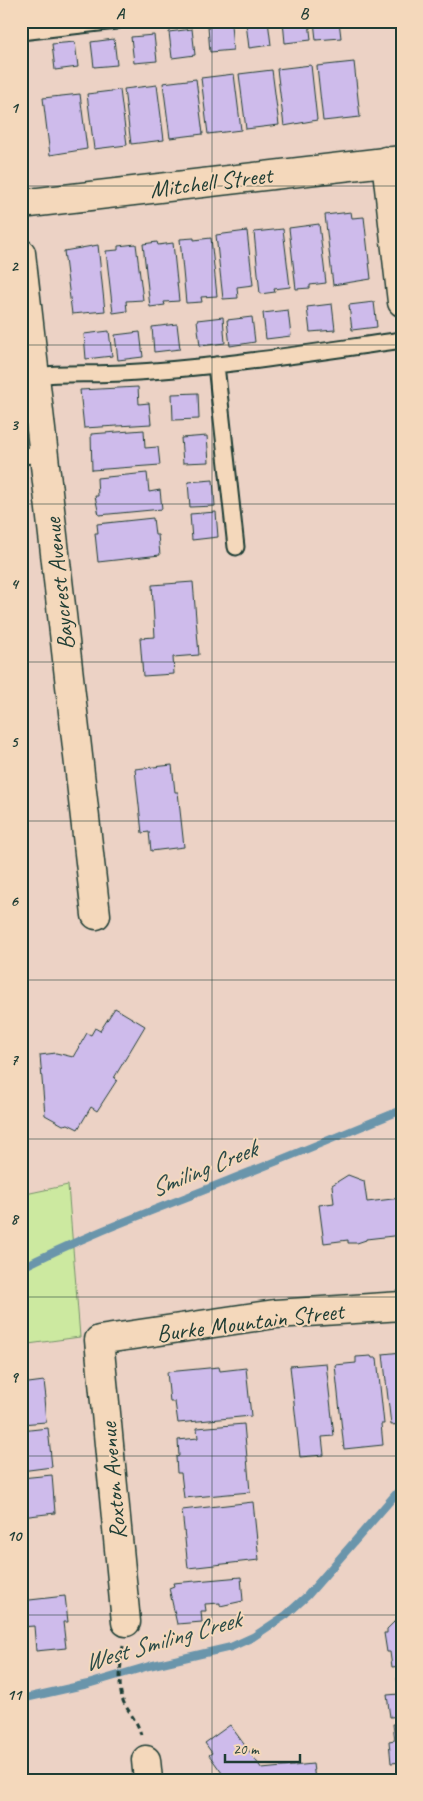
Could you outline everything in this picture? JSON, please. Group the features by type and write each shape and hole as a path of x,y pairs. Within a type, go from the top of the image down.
{"street":[{"name":"Mitchell Street","path":"21,204 394,160"},
{"path":"394,160 402,302"},
{"name":"Baycrest Avenue","path":"21,253 35,376 33,455 96,915"},
{"name":"Burke Mountain Street","path":"99,1340 275,1314 402,1306"},
{"name":"Roxton Avenue","path":"99,1340 126,1622"}],"lane":[{"path":"21,32 116,21"},
{"path":"35,376 61,373 121,373 216,365 402,340"},
{"path":"216,365 236,547"}],"path":[{"path":"120,1668 123,1700 139,1727 147,1770"}],"green space":[{"path":"68,1185 80,1337 21,1345 21,1195"}],"building":[{"path":"268,21 271,45 249,48 246,23"},
{"path":"283,21 309,21 311,40 285,43"},
{"path":"314,21 339,21 341,38 316,40"},
{"path":"231,24 233,50 210,52 208,27"},
{"path":"192,29 195,55 172,58 169,32"},
{"path":"154,35 157,61 134,63 131,37"},
{"path":"114,39 117,65 94,67 91,42"},
{"path":"75,42 78,67 55,70 52,44"},
{"path":"354,62 360,117 323,121 317,66"},
{"path":"311,65 317,120 284,126 277,69"},
{"path":"272,70 279,125 246,129 239,74"},
{"path":"234,74 241,130 208,134 201,78"},
{"path":"196,79 203,134 170,138 163,83"},
{"path":"157,85 164,140 131,144 124,89"},
{"path":"120,90 127,145 94,149 87,94"},
{"path":"80,94 87,149 50,155 43,98"},
{"path":"351,212 352,218 364,217 371,279 333,285 325,215"},
{"path":"319,224 326,283 310,285 310,288 296,289 289,228"},
{"path":"283,229 290,287 274,289 275,292 260,294 254,232"},
{"path":"247,231 253,285 237,287 238,298 223,299 216,235"},
{"path":"194,238 194,240 211,238 217,296 201,297 202,302 186,303 180,239"},
{"path":"157,242 158,245 173,243 179,301 164,302 165,305 150,307 143,244"},
{"path":"136,244 143,300 126,301 127,311 113,313 106,251 118,250 118,246"},
{"path":"98,245 105,311 72,314 64,251"},
{"path":"374,302 377,327 352,330 349,305"},
{"path":"332,304 335,330 310,332 307,307"},
{"path":"288,310 291,336 266,339 263,313"},
{"path":"223,317 225,343 200,346 197,320"},
{"path":"252,317 255,342 230,346 227,320"},
{"path":"177,324 180,349 154,352 152,327"},
{"path":"109,331 112,356 86,359 84,334"},
{"path":"140,332 143,357 118,360 115,335"},
{"path":"138,387 139,404 149,403 151,424 84,428 80,390"},
{"path":"198,393 199,419 173,420 172,394"},
{"path":"144,430 145,448 158,447 160,465 92,470 91,434"},
{"path":"207,436 209,462 183,463 181,438"},
{"path":"147,473 149,492 160,490 162,509 99,515 95,496 98,496 97,478"},
{"path":"213,480 215,506 190,507 188,482"},
{"path":"216,512 218,537 192,540 190,514"},
{"path":"153,518 155,535 158,535 160,555 98,562 95,533 98,533 97,524"},
{"path":"193,582 199,655 173,657 174,674 143,676 140,638 155,637 152,585"},
{"path":"172,765 175,792 178,792 184,847 151,851 149,832 142,833 135,769"},
{"path":"115,1008 145,1026 114,1078 117,1080 97,1111 91,1107 78,1129 68,1124 63,1125 45,1115 40,1055 56,1053 73,1057 87,1033 91,1035 95,1028 100,1031"},
{"path":"22,1132 26,1174 21,1174"},
{"path":"348,1175 364,1181 367,1202 401,1198 402,1235 366,1239 357,1243 348,1243 348,1240 324,1243 319,1205 334,1203 332,1185"},
{"path":"402,1352 402,1424 391,1425 383,1354"},
{"path":"371,1356 372,1358 377,1358 384,1424 381,1424 383,1445 344,1449 335,1365 356,1363 356,1357"},
{"path":"326,1363 334,1436 322,1437 324,1455 300,1457 290,1366"},
{"path":"219,1367 220,1371 246,1368 251,1416 178,1423 175,1402 170,1402 167,1372"},
{"path":"44,1381 46,1422 21,1424 21,1384"},
{"path":"244,1424 250,1492 184,1498 181,1473 177,1473 178,1440 198,1438 197,1428"},
{"path":"48,1428 52,1467 21,1471 21,1431"},
{"path":"52,1475 55,1513 21,1517 21,1478"},
{"path":"253,1502 259,1560 188,1568 182,1510"},
{"path":"241,1577 243,1601 220,1606 220,1603 205,1604 206,1611 201,1611 202,1622 177,1624 169,1588 174,1586 173,1583"},
{"path":"65,1596 68,1622 63,1622 66,1648 36,1651 34,1626 21,1627 21,1601"},
{"path":"397,1619 402,1619 402,1666 392,1667 384,1633 387,1633 387,1629"},
{"path":"402,1677 402,1716 390,1717 387,1695 399,1694 397,1678"},
{"path":"393,1724 402,1724 402,1762 391,1763 389,1741 395,1740"},
{"path":"230,1725 262,1769 313,1764 315,1780 231,1780 230,1778 227,1780 209,1755 212,1753 205,1743"}],"waterway":[{"name":"Smiling Creek","path":"21,1268 99,1232 402,1110"},
{"name":"West Smiling Creek","path":"21,1699 88,1684 149,1666 231,1647 253,1637 286,1615 307,1596 402,1487"}]}
